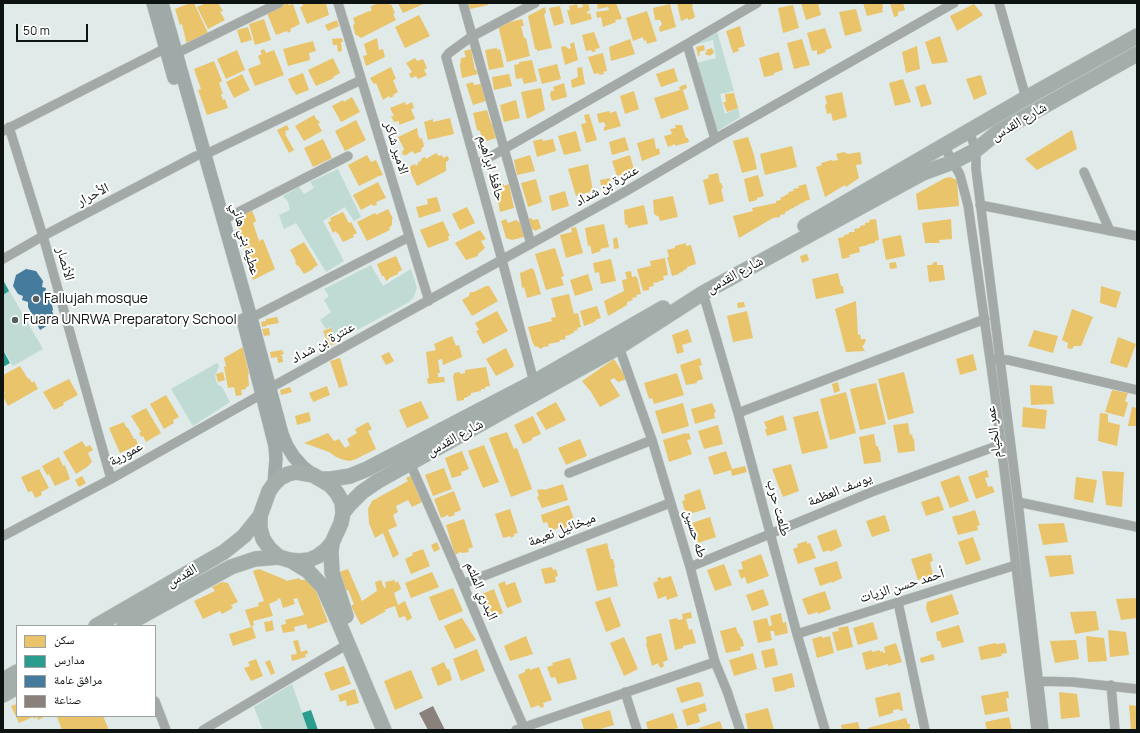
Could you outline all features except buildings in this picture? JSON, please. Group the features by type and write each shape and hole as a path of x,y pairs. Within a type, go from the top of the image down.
{"main road":[{"path":"153,3 171,51"},
{"name":"عطية بني هاني","path":"162,3 171,51 200,155 223,220 251,318 266,391 287,446 303,467 317,477"},
{"path":"384,730 323,587 308,571 270,549 263,539 260,528 260,516 269,491 280,478 296,472 317,477 340,478 367,470 534,382 1026,98 1137,36"},
{"name":"شارع القدس","path":"343,513 355,498 366,489 410,463 620,347 703,293 923,173 953,162 976,150 998,132 1137,54"},
{"path":"200,155 242,319 266,391 275,446 276,459 274,484"},
{"path":"284,558 299,561 309,560 318,556 326,550 338,534 343,513 342,502 330,485 317,477"},
{"name":"القدس","path":"98,625 224,552 244,536 260,516"},
{"path":"332,543 331,562 334,581 348,620 393,730"},
{"name":"القدس","path":"127,625 231,567 255,560 284,558"},
{"path":"3,680 16,673"},
{"path":"3,695 16,688"}],"street":[{"path":"6,129 171,51 279,3"},
{"name":"الامير شاكر","path":"338,3 429,301"},
{"path":"462,3 531,244"},
{"name":"حافظ ابراهيم","path":"534,382 446,57 449,52 471,37 522,6 535,3"},
{"path":"476,165 757,3"},
{"name":"عنترة بن شداد","path":"266,391 628,190 954,3"},
{"path":"999,3 1026,98"},
{"path":"687,44 715,139"},
{"name":"الأحرار","path":"3,259 43,236 200,155 361,80"},
{"name":"الأنصار","path":"6,129 43,236 111,478"},
{"name":"عمر الخيام","path":"969,131 976,150 976,168 1002,444 1016,565 1034,681 1044,730"},
{"name":"عمر الخيام","path":"944,146 960,175 967,196 985,319 995,359 1018,502 1034,681 1036,730"},
{"path":"223,220 348,156"},
{"path":"1084,172 1110,231"},
{"path":"980,205 1137,236"},
{"path":"251,318 409,237"},
{"name":"طلعت حرب","path":"703,293 738,413 797,634 826,730"},
{"path":"738,413 985,319"},
{"name":"طه حسين","path":"620,347 652,440 690,566 715,662 727,690 740,730"},
{"path":"995,359 1137,390"},
{"name":"عمورية","path":"3,536 111,478 266,391"},
{"path":"569,473 652,440"},
{"name":"يوسف العظمة","path":"690,566 874,491 1002,444"},
{"name":"البدري الملثم","path":"410,463 463,584 522,729"},
{"name":"ميخائيل نعيمة","path":"463,584 670,502"},
{"path":"1018,502 1137,527"},
{"name":"أحمد حسن الزيات","path":"797,634 1016,565"},
{"path":"898,602 925,730"},
{"path":"203,730 348,644"},
{"path":"522,729 715,662"},
{"path":"1034,681 1072,682 1137,690"},
{"path":"1111,686 1115,730"},
{"path":"625,692 637,730"},
{"path":"156,704 166,730"}],"green space":[{"path":"717,31 734,91 720,94 725,114 738,108 740,117 716,132 697,63 716,58 713,40 694,45"},
{"path":"338,169 361,217 354,221 345,207 323,221 344,261 326,272 296,223 284,229 279,215 290,210 288,202 283,196 299,187 304,194 314,188 310,182"},
{"path":"371,265 383,286 411,269 417,288 413,298 409,302 337,341 330,327 326,329 320,320 331,312 324,300 329,296 324,289"},
{"name":"Fuara UNRWA Preparatory School","path":"3,280 43,349 13,366 3,349"},
{"path":"217,363 219,366 215,376 217,384 222,387 230,402 193,426 171,389"},
{"path":"292,684 308,730 263,730 254,707"}],"place":[{"name":"Fallujah mosque","path":"36,299"},
{"name":"Fuara UNRWA Preparatory School","path":"15,320"}]}
